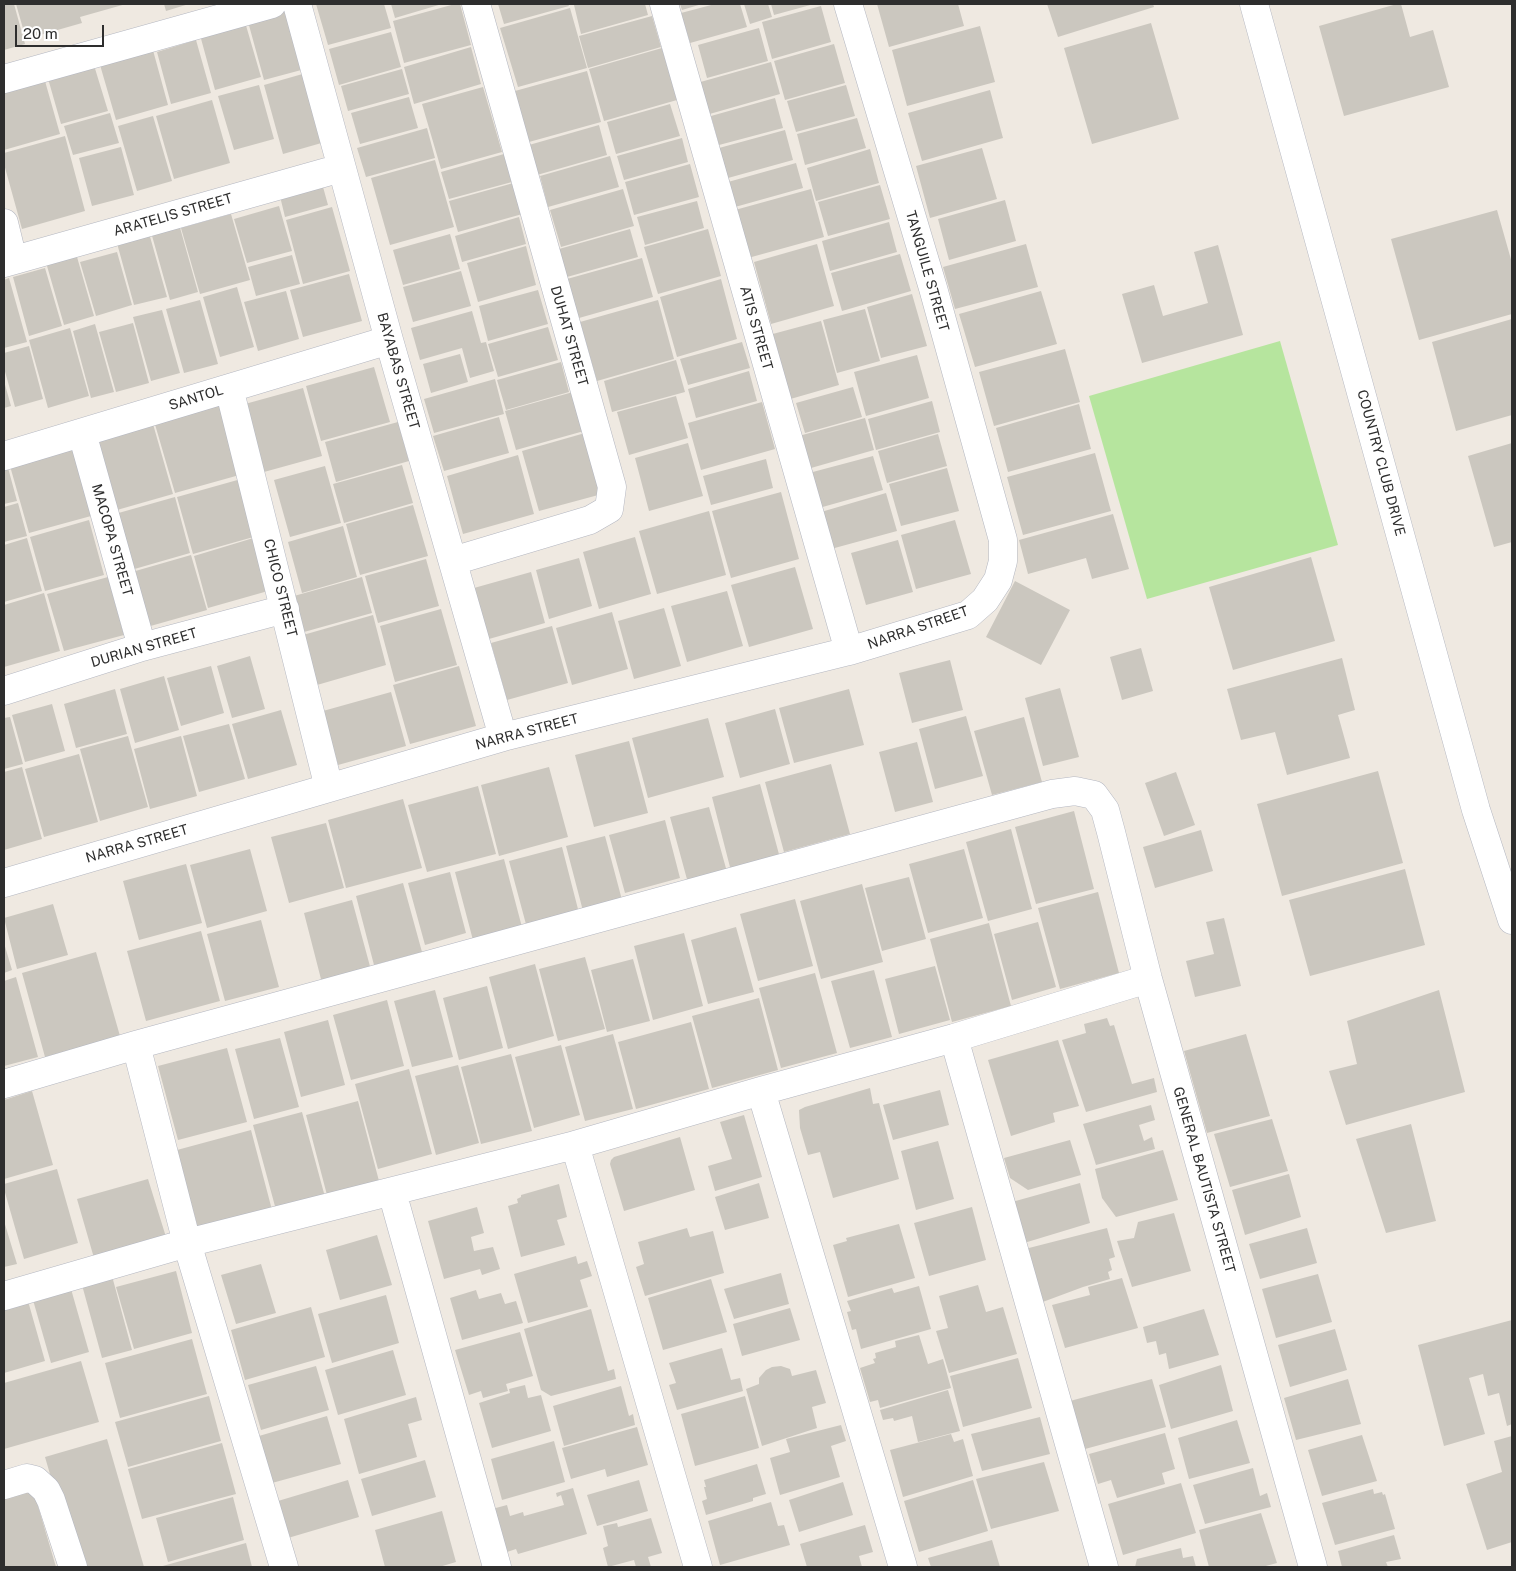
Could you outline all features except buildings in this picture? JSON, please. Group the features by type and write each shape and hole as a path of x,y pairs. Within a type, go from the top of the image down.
{"street":[{"path":"4,79 272,4"},
{"name":"BAYABAS STREET","path":"297,4 389,340 503,737"},
{"name":"DUHAT STREET","path":"453,561 590,520 609,509 612,487 476,4"},
{"name":"ATIS STREET","path":"664,4 849,651"},
{"name":"TANGUILE STREET","path":"848,4 933,288 1003,540"},
{"name":"COUNTRY CLUB DRIVE","path":"1254,4 1476,810 1512,920"},
{"name":"ARATELIS STREET","path":"8,262 341,168"},
{"path":"4,223 8,262"},
{"name":"SANTOL","path":"4,456 389,340"},
{"name":"CHICO STREET","path":"229,388 328,788"},
{"name":"MACOPA STREET","path":"82,433 142,647"},
{"name":"NARRA STREET","path":"4,883 503,737 849,651 968,615 986,600 998,580 1003,561 1003,540"},
{"name":"DURIAN STREET","path":"4,691 142,647 285,609"},
{"name":"GENERAL BAUTISTA STREET","path":"136,1045 1052,794 1075,791 1094,795 1105,810 1107,817 1148,979 1313,1567"},
{"path":"4,1296 187,1243 575,1145 954,1038 1148,979"},
{"path":"954,1038 1104,1567"},
{"path":"4,1084 136,1045 187,1243 284,1567"},
{"path":"762,1091 903,1567"},
{"path":"575,1145 698,1567"},
{"path":"392,1192 497,1567"},
{"path":"4,1485 27,1478 35,1480 42,1485 51,1500 73,1567"}],"green space":[{"path":"1280,341 1338,545 1147,599 1089,396"}]}
